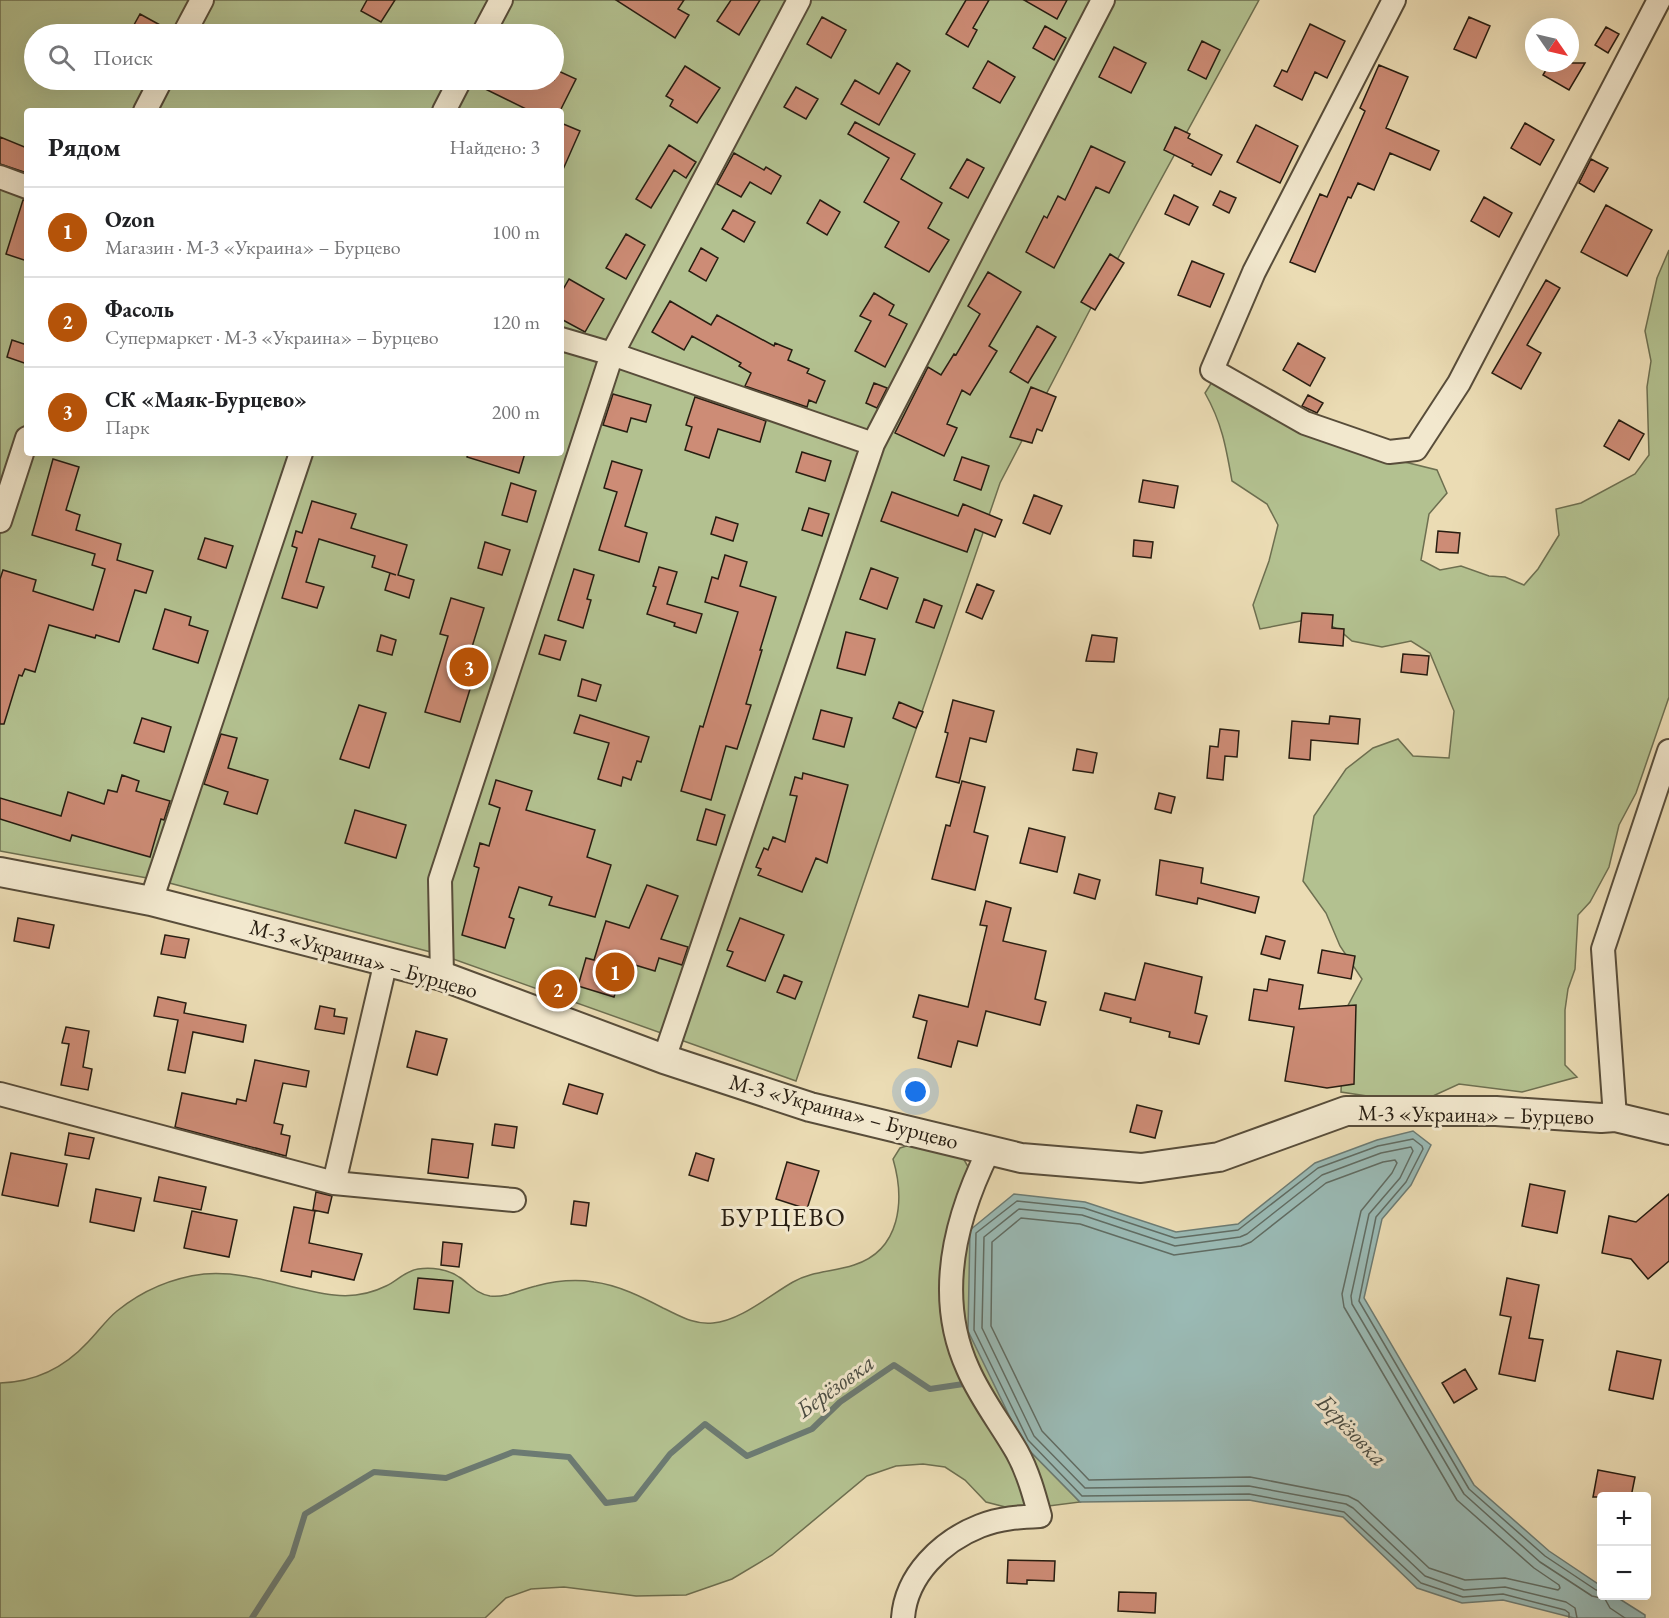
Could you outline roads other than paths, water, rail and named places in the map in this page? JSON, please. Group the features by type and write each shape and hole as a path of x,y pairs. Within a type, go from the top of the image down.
{"street":[{"path":"189,24 202,0"},
{"path":"488,24 501,0"},
{"path":"442,976 440,880 612,354 799,0"},
{"path":"664,1059 873,444 1103,0"},
{"path":"1394,0 1254,272 1212,370 1305,423 1389,452 1416,449 1459,383 1659,0"},
{"path":"147,108 156,90"},
{"path":"446,108 455,90"},
{"path":"0,177 24,186"},
{"path":"564,340 612,354 873,444"},
{"path":"0,521 24,447"},
{"path":"151,901 300,456"},
{"path":"1615,1117 1603,950 1669,751"},
{"name":"М-3 «Украина» – Бурцево","path":"0,872 151,901 442,976 664,1059 810,1107 1021,1158 1141,1168 1219,1157 1346,1111 1496,1111 1615,1117 1669,1130"},
{"path":"334,1183 386,961"},
{"path":"0,1094 334,1183 514,1200"},
{"path":"903,1618 904,1604 918,1572 946,1545 980,1526 1009,1518 1040,1516 1030,1480 1017,1452 968,1369 954,1323 951,1281 956,1239 965,1205 989,1150"}],"water":[{"path":"1413,1131 1431,1145 1411,1185 1382,1219 1364,1298 1474,1485 1549,1551 1597,1583 1597,1600 1621,1600 1645,1615 1645,1618 1574,1618 1503,1600 1462,1603 1417,1588 1343,1517 1249,1500 1080,1502 1023,1444 968,1331 970,1230 1014,1194 1085,1202 1176,1232 1238,1224 1315,1163 1377,1140"}],"waterway":[{"name":"Берёзовка","path":"252,1618 292,1556 305,1514 374,1472 446,1478 513,1452 569,1457 606,1503 635,1499 670,1454 705,1424 747,1456 812,1429 840,1402 894,1365 930,1389 970,1383"}],"place":[{"name":"СК «Маяк-Бурцево»","path":"469,667"},
{"name":"Ozon","path":"615,972"},
{"name":"Фасоль","path":"558,989"}],"district":[{"name":"БУРЦЕВО","path":"783,1217"}]}
